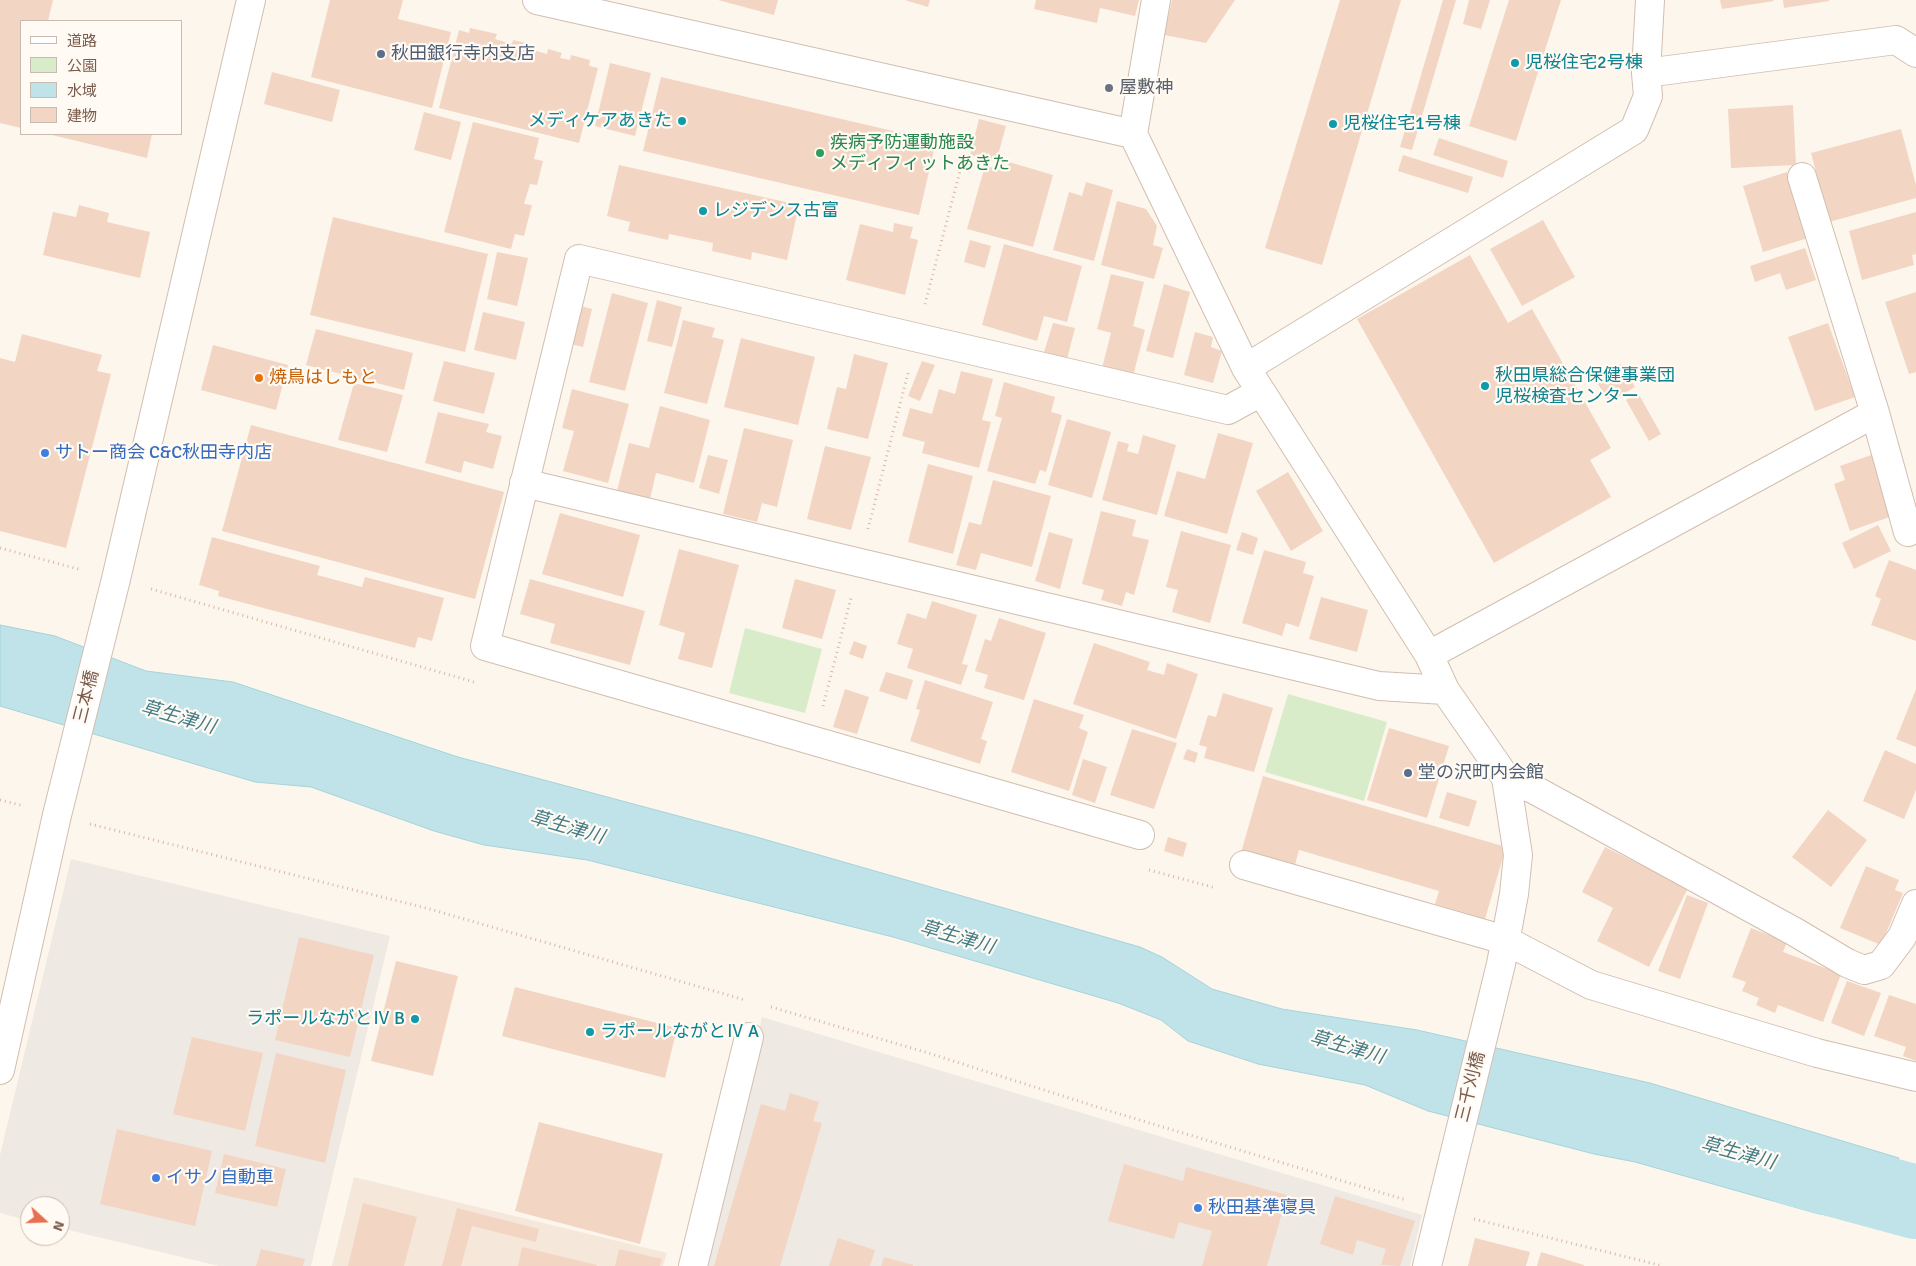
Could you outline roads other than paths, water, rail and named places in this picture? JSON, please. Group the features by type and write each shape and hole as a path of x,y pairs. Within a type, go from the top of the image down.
{"street":[{"name":"三本橋","path":"0,1070 57,815 116,579 251,0"},
{"path":"537,0 1133,134"},
{"path":"1156,0 1133,134 1246,368 1429,655 1445,690 1506,778 1533,789 1795,932 1848,964 1864,970 1882,964 1902,937 1916,904"},
{"path":"1246,368 1634,130 1648,96 1646,74 1650,0"},
{"path":"1646,74 1896,40 1916,53"},
{"path":"1802,177 1876,412 1908,532"},
{"path":"1140,835 484,646 578,259 1228,410 1261,392"},
{"path":"1429,655 1876,412"},
{"path":"524,483 1379,686 1445,690"},
{"name":"三千刈橋","path":"1427,1266 1503,952 1514,894 1518,855 1506,778"},
{"path":"1244,865 1503,952 1590,984 1817,1053 1916,1077"},
{"path":"693,1266 749,1037"}],"water":[{"path":"0,625 55,636 146,671 233,682 458,757 753,836 1140,947 1162,957 1212,989 1282,1009 1417,1030 1650,1083 1899,1158 1876,1221 1819,1214 1635,1162 1594,1154 1428,1111 1365,1085 1258,1064 1188,1041 1161,1020 1118,1003 893,937 587,860 484,845 434,831 311,787 255,782 0,706"}],"waterway":[{"name":"草生津川","path":"1787,1167 1916,1202"}],"place":[{"name":"秋田銀行寺内支店","path":"381,54"},
{"name":"児桜住宅2号棟","path":"1515,63"},
{"name":"屋敷神","path":"1109,88"},
{"name":"メディケアあきた","path":"682,121"},
{"name":"児桜住宅1号棟","path":"1333,124"},
{"name":"疾病予防運動施設 メディフィットあきた","path":"820,153"},
{"name":"レジデンス古富","path":"703,211"},
{"name":"焼鳥はしもと","path":"259,378"},
{"name":"秋田県総合保健事業団 児桜検査センター","path":"1485,386"},
{"name":"サトー商会 C&C秋田寺内店","path":"45,453"},
{"name":"堂の沢町内会館","path":"1408,773"},
{"name":"ラポールながとⅣ B","path":"415,1019"},
{"name":"ラポールながとⅣ A","path":"590,1032"},
{"name":"イサノ自動車","path":"156,1178"},
{"name":"秋田基準寝具","path":"1198,1208"}]}
